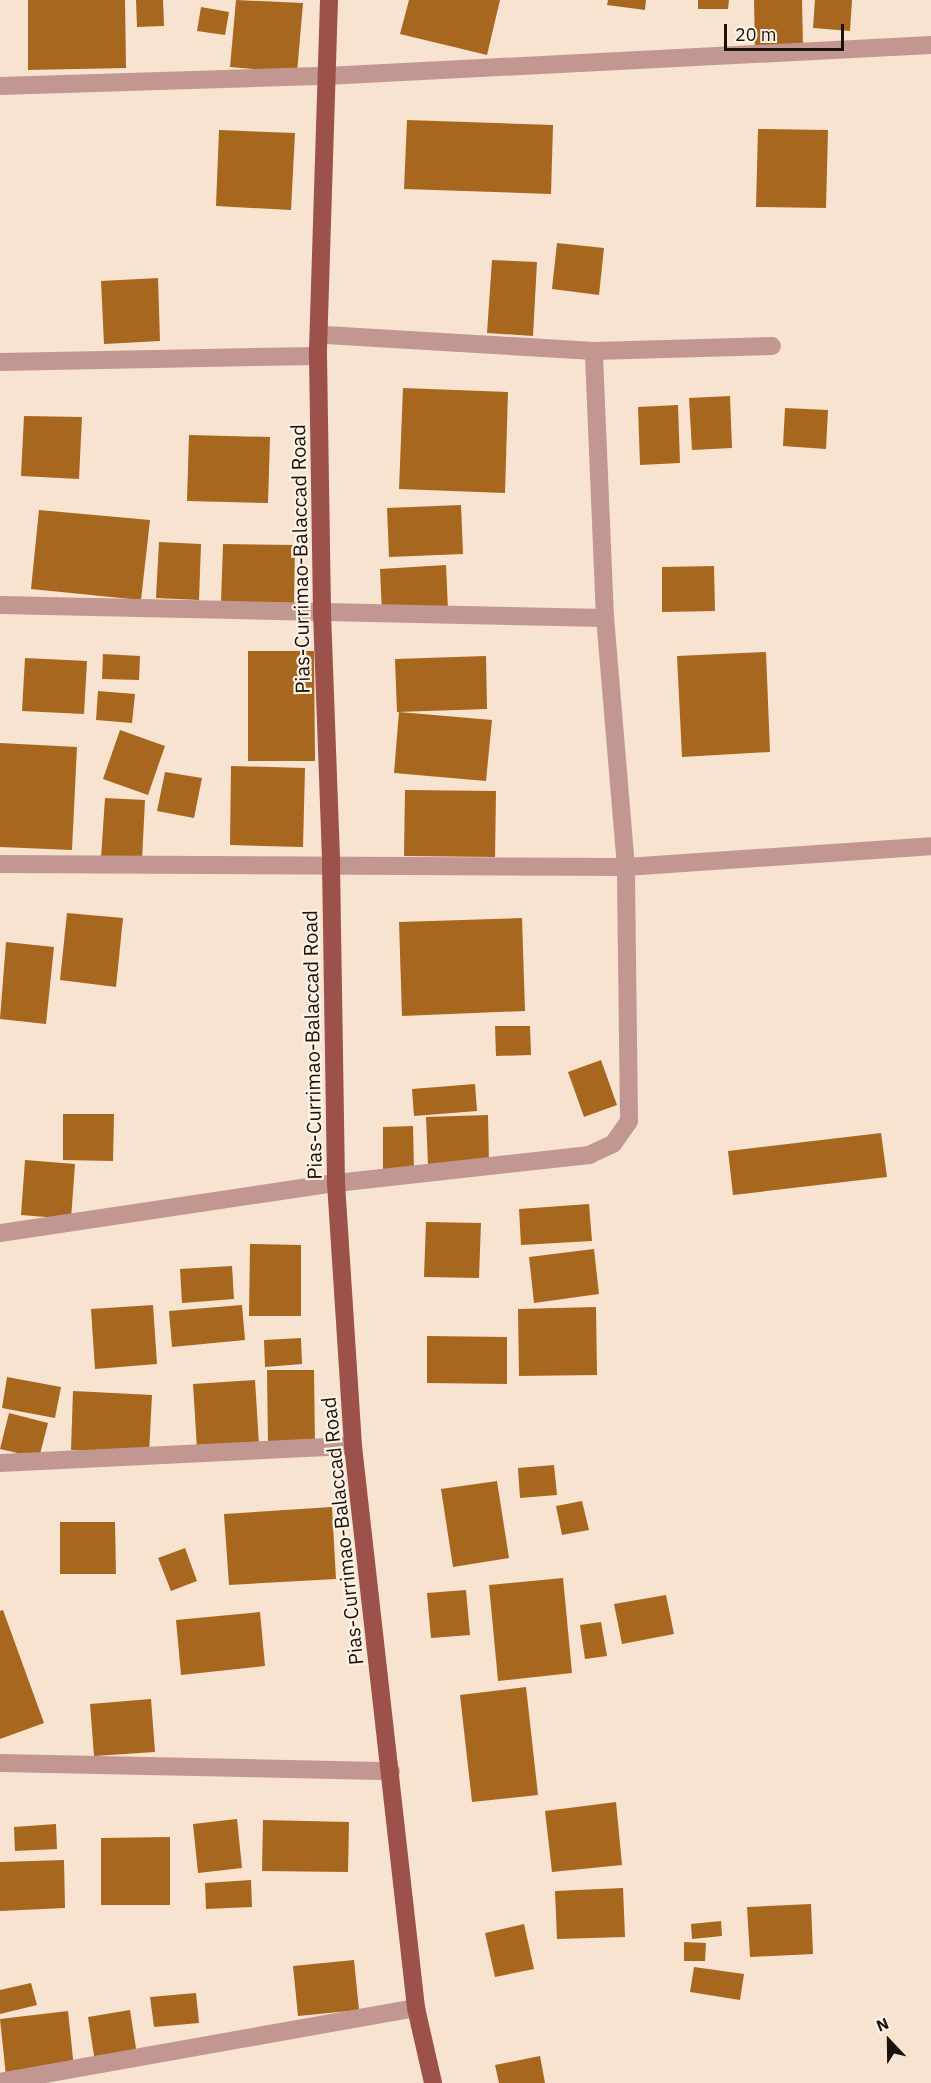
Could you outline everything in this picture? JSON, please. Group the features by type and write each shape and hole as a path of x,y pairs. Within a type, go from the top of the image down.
{"main road":[{"name":"Pias-Currimao-Balaccad Road","path":"329,0 321,334 318,356 322,613 331,864 336,1183 353,1446 416,2008 432,2083"}],"street":[{"path":"0,86 326,76 931,45"},
{"path":"321,334 594,351 772,346"},
{"path":"0,1233 336,1183 590,1155 613,1144 628,1121 626,867 605,618 594,351"},
{"path":"0,362 318,356"},
{"path":"0,605 605,618"},
{"path":"0,864 626,867 931,846"},
{"path":"0,1463 353,1446"},
{"path":"0,1763 391,1771"},
{"path":"0,2082 416,2008"}],"building":[{"path":"28,0 125,0 126,68 28,70"},
{"path":"136,0 163,0 164,26 137,27"},
{"path":"236,0 303,3 297,73 230,67"},
{"path":"409,0 500,0 487,55 400,34"},
{"path":"608,0 646,0 645,10 607,5"},
{"path":"698,0 729,0 728,9 698,9"},
{"path":"754,0 802,0 803,47 755,48"},
{"path":"815,0 852,0 850,31 813,28"},
{"path":"201,7 229,12 225,35 197,31"},
{"path":"407,120 553,125 551,194 404,189"},
{"path":"758,129 828,130 826,208 756,207"},
{"path":"219,130 295,133 291,210 216,206"},
{"path":"557,243 604,248 599,295 552,289"},
{"path":"492,260 537,262 533,336 487,333"},
{"path":"158,278 160,341 104,344 101,281"},
{"path":"403,388 508,392 505,493 399,489"},
{"path":"730,396 732,448 692,450 689,398"},
{"path":"678,405 680,463 640,465 638,407"},
{"path":"785,408 828,410 826,449 783,446"},
{"path":"24,416 82,417 79,479 21,476"},
{"path":"189,435 270,437 268,503 187,501"},
{"path":"461,505 463,554 389,557 387,508"},
{"path":"39,510 150,520 141,600 31,589"},
{"path":"159,542 201,544 199,600 156,598"},
{"path":"223,544 295,545 294,603 221,602"},
{"path":"446,565 448,610 382,613 380,569"},
{"path":"714,566 715,611 662,612 662,567"},
{"path":"248,651 314,651 315,761 248,761"},
{"path":"766,652 770,752 682,757 677,656"},
{"path":"103,654 140,656 139,680 102,679"},
{"path":"486,656 487,709 397,712 395,659"},
{"path":"25,658 87,661 84,714 22,711"},
{"path":"98,691 135,694 132,723 96,720"},
{"path":"399,712 492,720 486,781 394,773"},
{"path":"120,730 165,746 148,795 103,779"},
{"path":"0,743 77,747 72,850 0,847"},
{"path":"231,766 305,768 303,847 230,845"},
{"path":"165,772 202,778 194,818 157,811"},
{"path":"405,790 496,791 495,857 404,856"},
{"path":"105,798 145,800 142,860 101,858"},
{"path":"67,913 123,918 116,987 60,980"},
{"path":"522,918 525,1011 402,1016 399,922"},
{"path":"6,942 54,947 46,1024 0,1019"},
{"path":"495,1026 530,1026 531,1055 496,1056"},
{"path":"601,1060 617,1105 584,1117 568,1072"},
{"path":"475,1084 477,1111 414,1116 412,1089"},
{"path":"63,1114 114,1114 113,1161 63,1160"},
{"path":"488,1115 489,1162 428,1165 426,1117"},
{"path":"413,1126 414,1172 383,1173 383,1127"},
{"path":"881,1133 887,1177 733,1195 728,1151"},
{"path":"25,1160 75,1164 71,1219 21,1215"},
{"path":"589,1204 592,1241 521,1245 519,1209"},
{"path":"426,1222 481,1223 479,1278 424,1277"},
{"path":"250,1244 301,1245 301,1316 249,1316"},
{"path":"594,1249 599,1294 534,1303 529,1257"},
{"path":"232,1266 234,1299 182,1303 180,1269"},
{"path":"153,1305 157,1364 95,1369 91,1309"},
{"path":"242,1305 245,1340 172,1347 169,1311"},
{"path":"596,1307 597,1375 519,1376 518,1309"},
{"path":"427,1336 507,1337 507,1384 427,1383"},
{"path":"301,1338 302,1364 265,1367 264,1340"},
{"path":"267,1370 314,1370 315,1446 268,1446"},
{"path":"7,1377 61,1387 55,1418 2,1408"},
{"path":"255,1380 259,1445 197,1449 193,1384"},
{"path":"73,1391 152,1395 149,1454 71,1450"},
{"path":"9,1413 48,1423 39,1458 0,1449"},
{"path":"554,1465 557,1495 520,1498 518,1468"},
{"path":"497,1481 509,1558 453,1567 441,1489"},
{"path":"582,1501 589,1530 562,1535 556,1506"},
{"path":"332,1507 336,1579 229,1585 224,1514"},
{"path":"60,1522 115,1522 116,1574 60,1574"},
{"path":"185,1548 197,1581 171,1591 158,1558"},
{"path":"563,1578 572,1673 498,1681 489,1585"},
{"path":"466,1590 470,1635 431,1638 427,1593"},
{"path":"666,1595 674,1634 622,1644 614,1604"},
{"path":"3,1610 44,1723 0,1739 0,1611"},
{"path":"260,1612 265,1666 181,1675 176,1620"},
{"path":"601,1622 607,1656 585,1659 580,1625"},
{"path":"526,1687 538,1795 472,1802 460,1695"},
{"path":"151,1699 155,1752 94,1756 90,1704"},
{"path":"616,1802 622,1865 552,1872 545,1811"},
{"path":"237,1819 242,1868 198,1873 193,1824"},
{"path":"263,1820 349,1822 348,1872 262,1871"},
{"path":"56,1824 57,1849 15,1851 14,1827"},
{"path":"170,1837 170,1905 101,1905 101,1838"},
{"path":"64,1860 65,1908 0,1911 0,1862"},
{"path":"251,1880 252,1907 206,1909 205,1883"},
{"path":"623,1888 625,1937 557,1939 555,1891"},
{"path":"811,1904 813,1954 750,1957 747,1907"},
{"path":"721,1921 722,1936 692,1939 691,1924"},
{"path":"524,1924 534,1969 495,1977 485,1933"},
{"path":"684,1942 706,1943 705,1961 684,1961"},
{"path":"354,1960 359,2010 298,2016 293,1966"},
{"path":"694,1967 744,1974 740,2000 690,1992"},
{"path":"31,1983 37,2005 0,2014 0,1990"},
{"path":"196,1993 199,2023 154,2027 150,1997"},
{"path":"130,2010 137,2055 95,2062 88,2017"},
{"path":"68,2011 74,2068 6,2076 0,2019"},
{"path":"540,2056 545,2083 499,2083 495,2065"}]}
